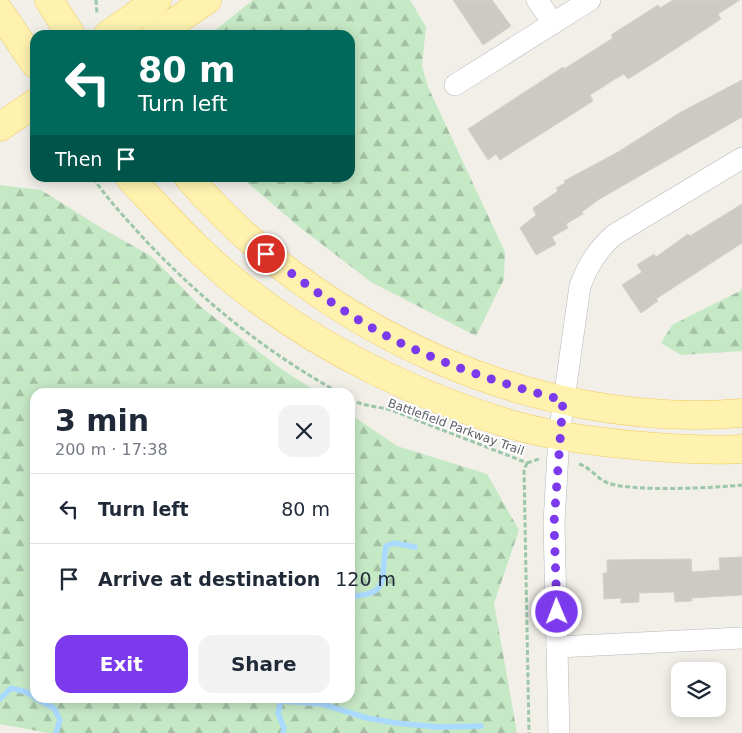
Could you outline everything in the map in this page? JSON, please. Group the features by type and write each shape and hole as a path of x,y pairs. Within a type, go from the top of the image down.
{"main road":[{"path":"49,0 68,30"},
{"path":"103,25 157,0"},
{"path":"162,30 207,0"},
{"path":"0,12 30,57"},
{"path":"0,127 30,106"},
{"path":"134,182 178,228 244,289 313,336 400,382 440,400 514,425 560,435 658,447 742,449"},
{"path":"193,182 266,254 318,293 362,322 415,350 518,388 563,400 618,410 657,413 742,413"}],"street":[{"path":"537,0 553,23"},
{"path":"455,85 590,0"},
{"path":"559,733 554,523 563,400 580,286 588,265 598,250 614,235 742,158"},
{"path":"557,647 742,638"}],"path":[{"path":"96,0 103,25"},
{"path":"96,182 144,238 219,312 283,360 331,388"},
{"name":"Battlefield Parkway Trail","path":"355,402 362,406 392,410 433,428 527,463 524,470 529,733"},
{"path":"582,464 600,478 620,485 671,487 742,485"}],"green space":[{"path":"253,0 410,0 426,27 422,66 428,87 505,252 504,279 476,336 371,282 297,225 247,182 355,182 355,30 215,30"},
{"path":"0,185 41,190 103,229 151,256 201,307 280,368 311,388 30,388 30,703 355,703 355,417 397,446 487,474 519,530 494,603 517,733 48,733 0,724"},
{"path":"742,290 742,351 681,355 661,343 672,325"}],"building":[{"path":"453,0 492,0 511,26 483,45"},
{"path":"673,0 740,0 718,14 721,19 657,61 628,79 624,74 615,79 590,95 593,101 500,160 496,154 488,160 468,129 563,67 564,69 613,38 611,35 658,5 660,8"},
{"path":"742,80 742,117 598,200 582,212 583,214 566,224 568,228 552,237 556,244 536,255 520,228 536,215 533,208 558,191 556,188 565,183 564,181 618,152 681,112"},
{"path":"742,204 742,243 656,299 658,301 641,313 622,285 642,272 637,265 654,254 656,257 688,234 690,236"},
{"path":"742,557 742,595 692,598 692,601 675,602 674,592 639,593 639,602 621,603 621,598 604,599 603,573 607,573 607,560 691,559 692,572 720,570 719,558"}],"waterway":[{"path":"355,596 372,592 382,582 386,546 394,543 415,547"},
{"path":"0,699 11,688 30,694"},
{"path":"44,703 54,708 60,720 56,733"},
{"path":"280,703 278,713 284,728 283,733"},
{"path":"308,703 322,704 367,718 396,723 438,727 481,726"}],"route":[{"path":"266,254 318,293 362,322 415,350 518,388 563,400 554,523 557,612"}]}
